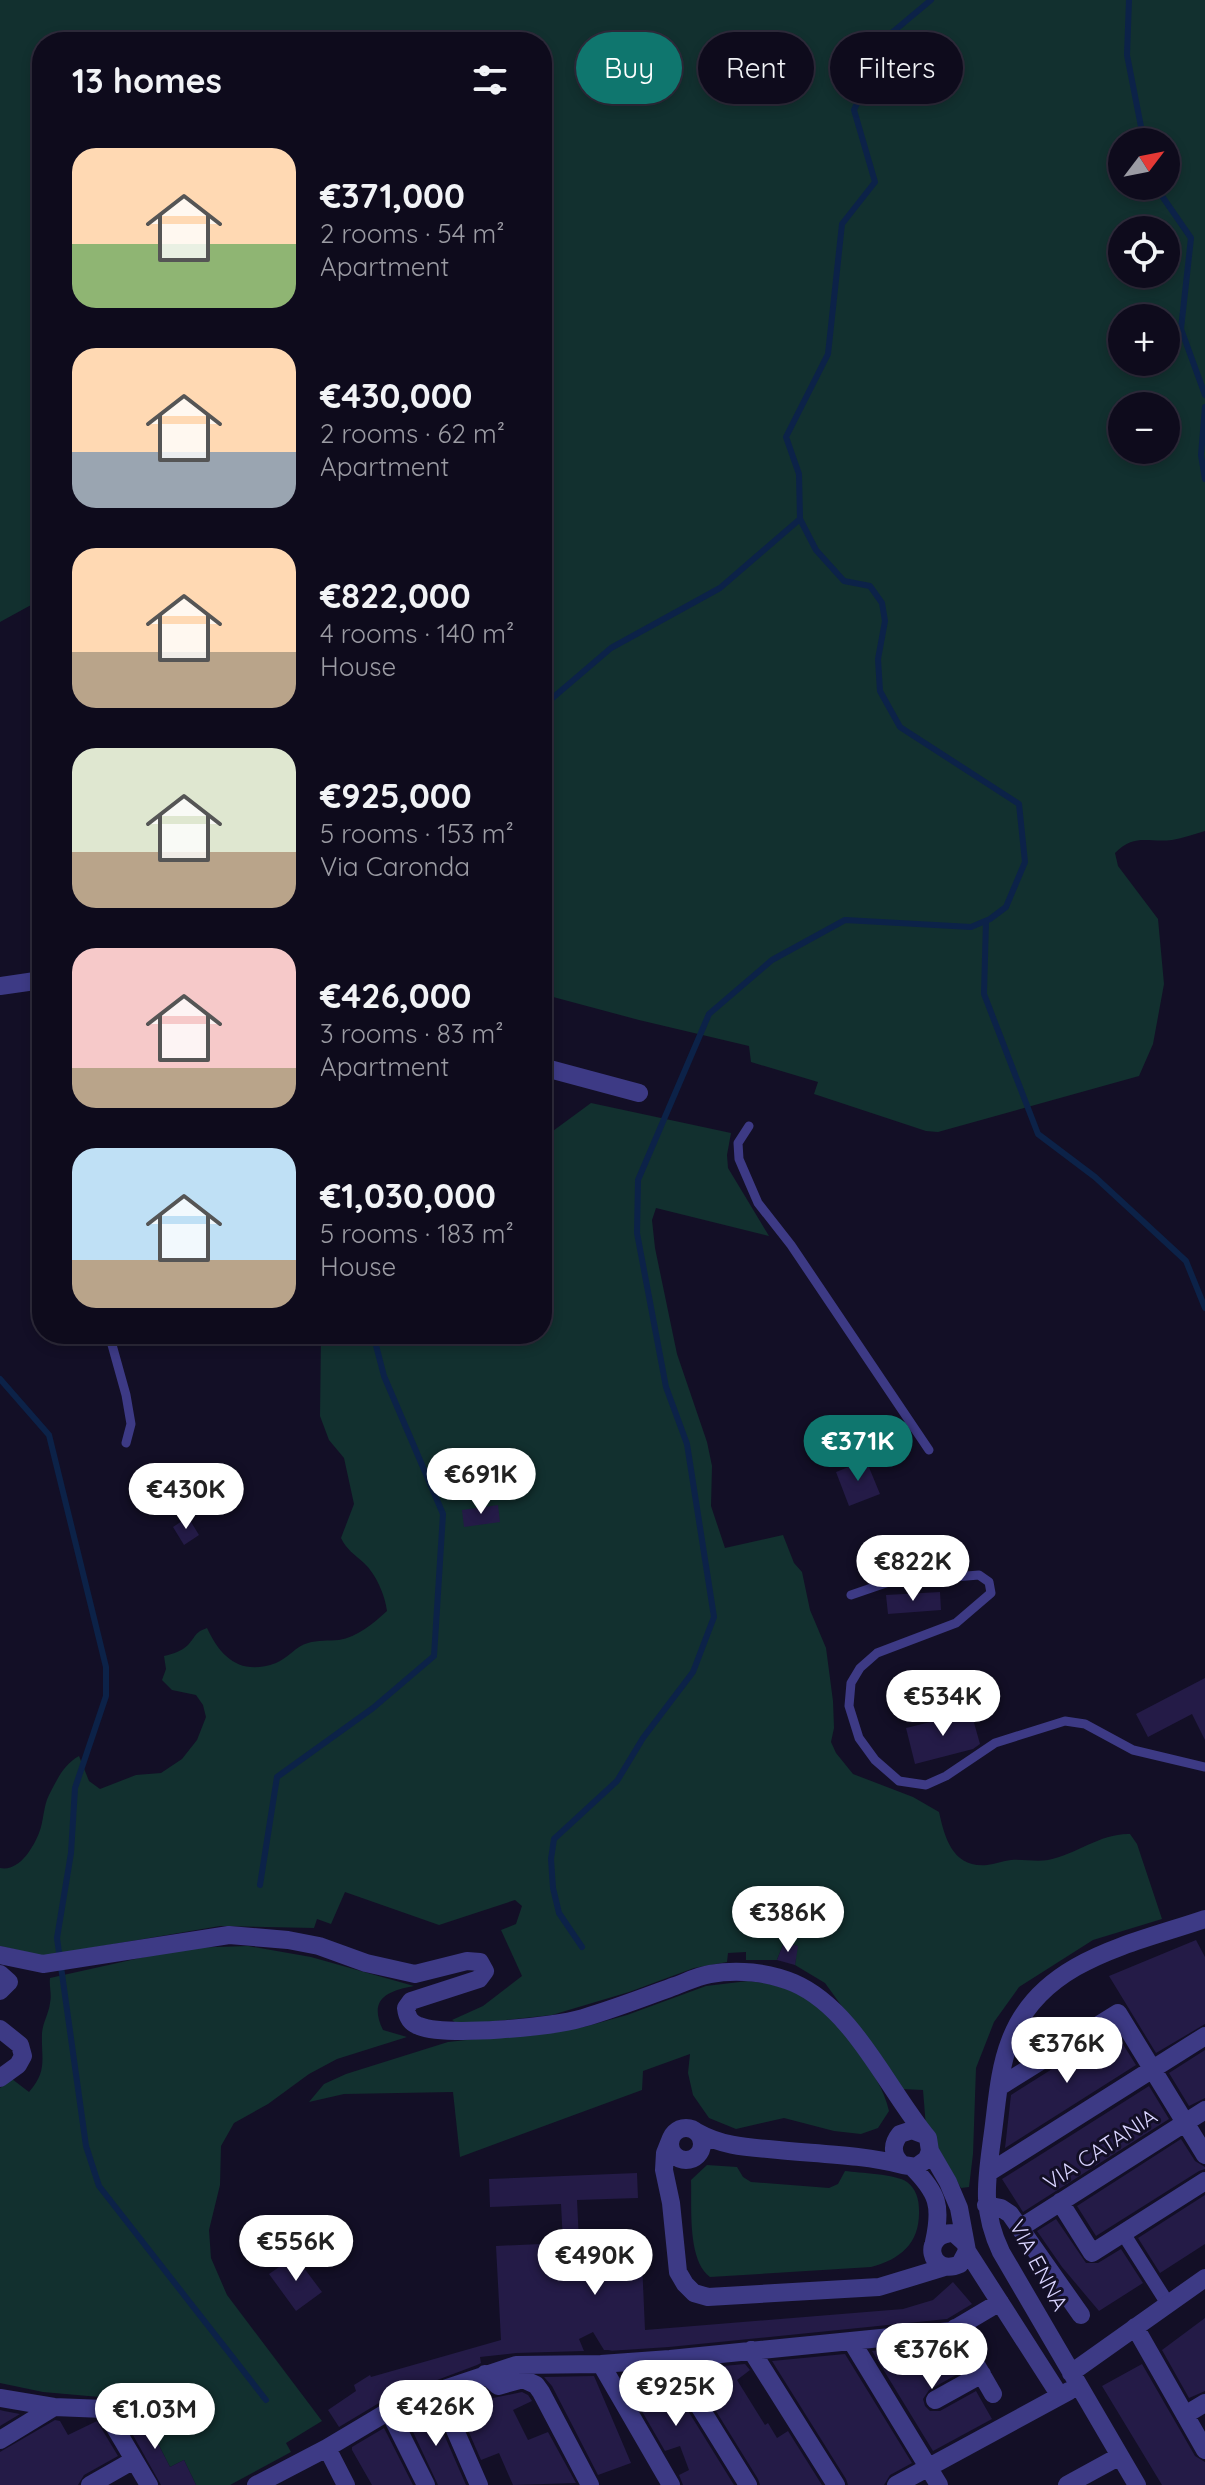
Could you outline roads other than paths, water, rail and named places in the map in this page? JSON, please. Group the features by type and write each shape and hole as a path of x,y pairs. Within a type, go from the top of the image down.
{"street":[{"path":"0,986 32,981"},
{"path":"552,1070 639,1093"},
{"name":"VIA ENNA","path":"1137,2485 1001,2252 991,2231 986,2205 988,2173 999,2087 1010,2041 1028,2007 1050,1983 1088,1959 1205,1919"},
{"path":"0,1955 43,1964 229,1935 319,1946 366,1963 415,1974 467,1961 480,1962 485,1971 479,1979 411,2001 406,2008 407,2018 417,2026 454,2031 534,2026 581,2019 709,1974 743,1972 768,1975 812,1992 829,2005 854,2034 928,2143 959,2208 966,2247 963,2262 879,2287 708,2297 694,2293 678,2272 671,2203 664,2170 665,2153 671,2138 682,2128 712,2141 732,2145 845,2157 864,2156 907,2166 924,2163 928,2143"},
{"path":"0,1974 9,1982 0,1991"},
{"path":"999,2087 1118,2013 1205,2155"},
{"path":"0,2029 20,2045 23,2056 18,2065 0,2078"},
{"path":"988,2173 1205,2036"},
{"path":"894,2093 899,2107 895,2155 933,2190 937,2203 939,2219 933,2246 936,2261 977,2283 1000,2302"},
{"name":"VIA CATANIA","path":"1020,2228 1205,2110"},
{"path":"864,2156 912,2130 928,2143"},
{"path":"671,2203 678,2176 702,2140 697,2132"},
{"path":"671,2138 672,2153 692,2157 732,2145"},
{"path":"1060,2202 1092,2253 1205,2181"},
{"path":"986,2205 1001,2208 1010,2214 1081,2315"},
{"path":"1123,2233 1168,2304"},
{"path":"896,2282 942,2234 961,2237 1060,2396"},
{"path":"896,2485 1060,2396 1074,2379 1135,2327 1205,2278"},
{"path":"256,2485 389,2411 516,2365 670,2359 951,2331 1000,2302"},
{"path":"1135,2327 1205,2450"},
{"path":"955,2328 993,2394"},
{"path":"852,2342 939,2485"},
{"path":"751,2350 836,2485"},
{"path":"670,2359 748,2485"},
{"path":"601,2364 671,2485"},
{"path":"485,2374 498,2386 523,2379 536,2385 590,2485"},
{"path":"935,2400 982,2374"},
{"path":"438,2391 479,2485"},
{"path":"0,2398 54,2407 104,2409 149,2485"},
{"path":"1185,2415 1205,2403"},
{"path":"0,2440 54,2407"},
{"path":"389,2411 426,2485"},
{"path":"327,2448 346,2485"},
{"path":"1067,2485 1120,2456"},
{"path":"90,2485 134,2460"}],"lane":[{"path":"749,1126 738,1143 739,1159 758,1203 791,1245 929,1450"},
{"path":"112,1344 131,1424 126,1443"},
{"path":"851,1595 915,1573 942,1578 979,1575 989,1582 991,1593 956,1623 877,1653 860,1668 851,1683 849,1706 859,1738 875,1760 899,1781 926,1785 946,1776 995,1743 1065,1721 1085,1724 1133,1750 1205,1767"}],"waterway":[{"path":"582,1947 559,1913 551,1859 554,1839 617,1781 643,1738 693,1672 714,1617 687,1444 666,1387 637,1233 638,1180 709,1014 772,960 845,920 971,927 990,919 1006,907 1025,862 1019,804 900,727 880,691 878,659 885,621 882,603 870,586 844,581 816,550 800,519 799,474 786,437 828,354 842,224 875,182 854,110 888,36 931,0"},
{"path":"1129,0 1127,55 1141,128"},
{"path":"1165,200 1191,238 1181,329 1205,395"},
{"path":"1205,407 1201,455 1205,479"},
{"path":"552,698 611,648 720,588 800,519"},
{"path":"986,921 984,994 1038,1134 1095,1177 1186,1261 1205,1308"},
{"path":"260,1885 277,1777 373,1708 434,1656 443,1514 384,1376 376,1344"},
{"path":"0,1379 49,1435 106,1667 106,1696 75,1788 71,1853 57,1938 86,2146 99,2186 266,2400"}]}
